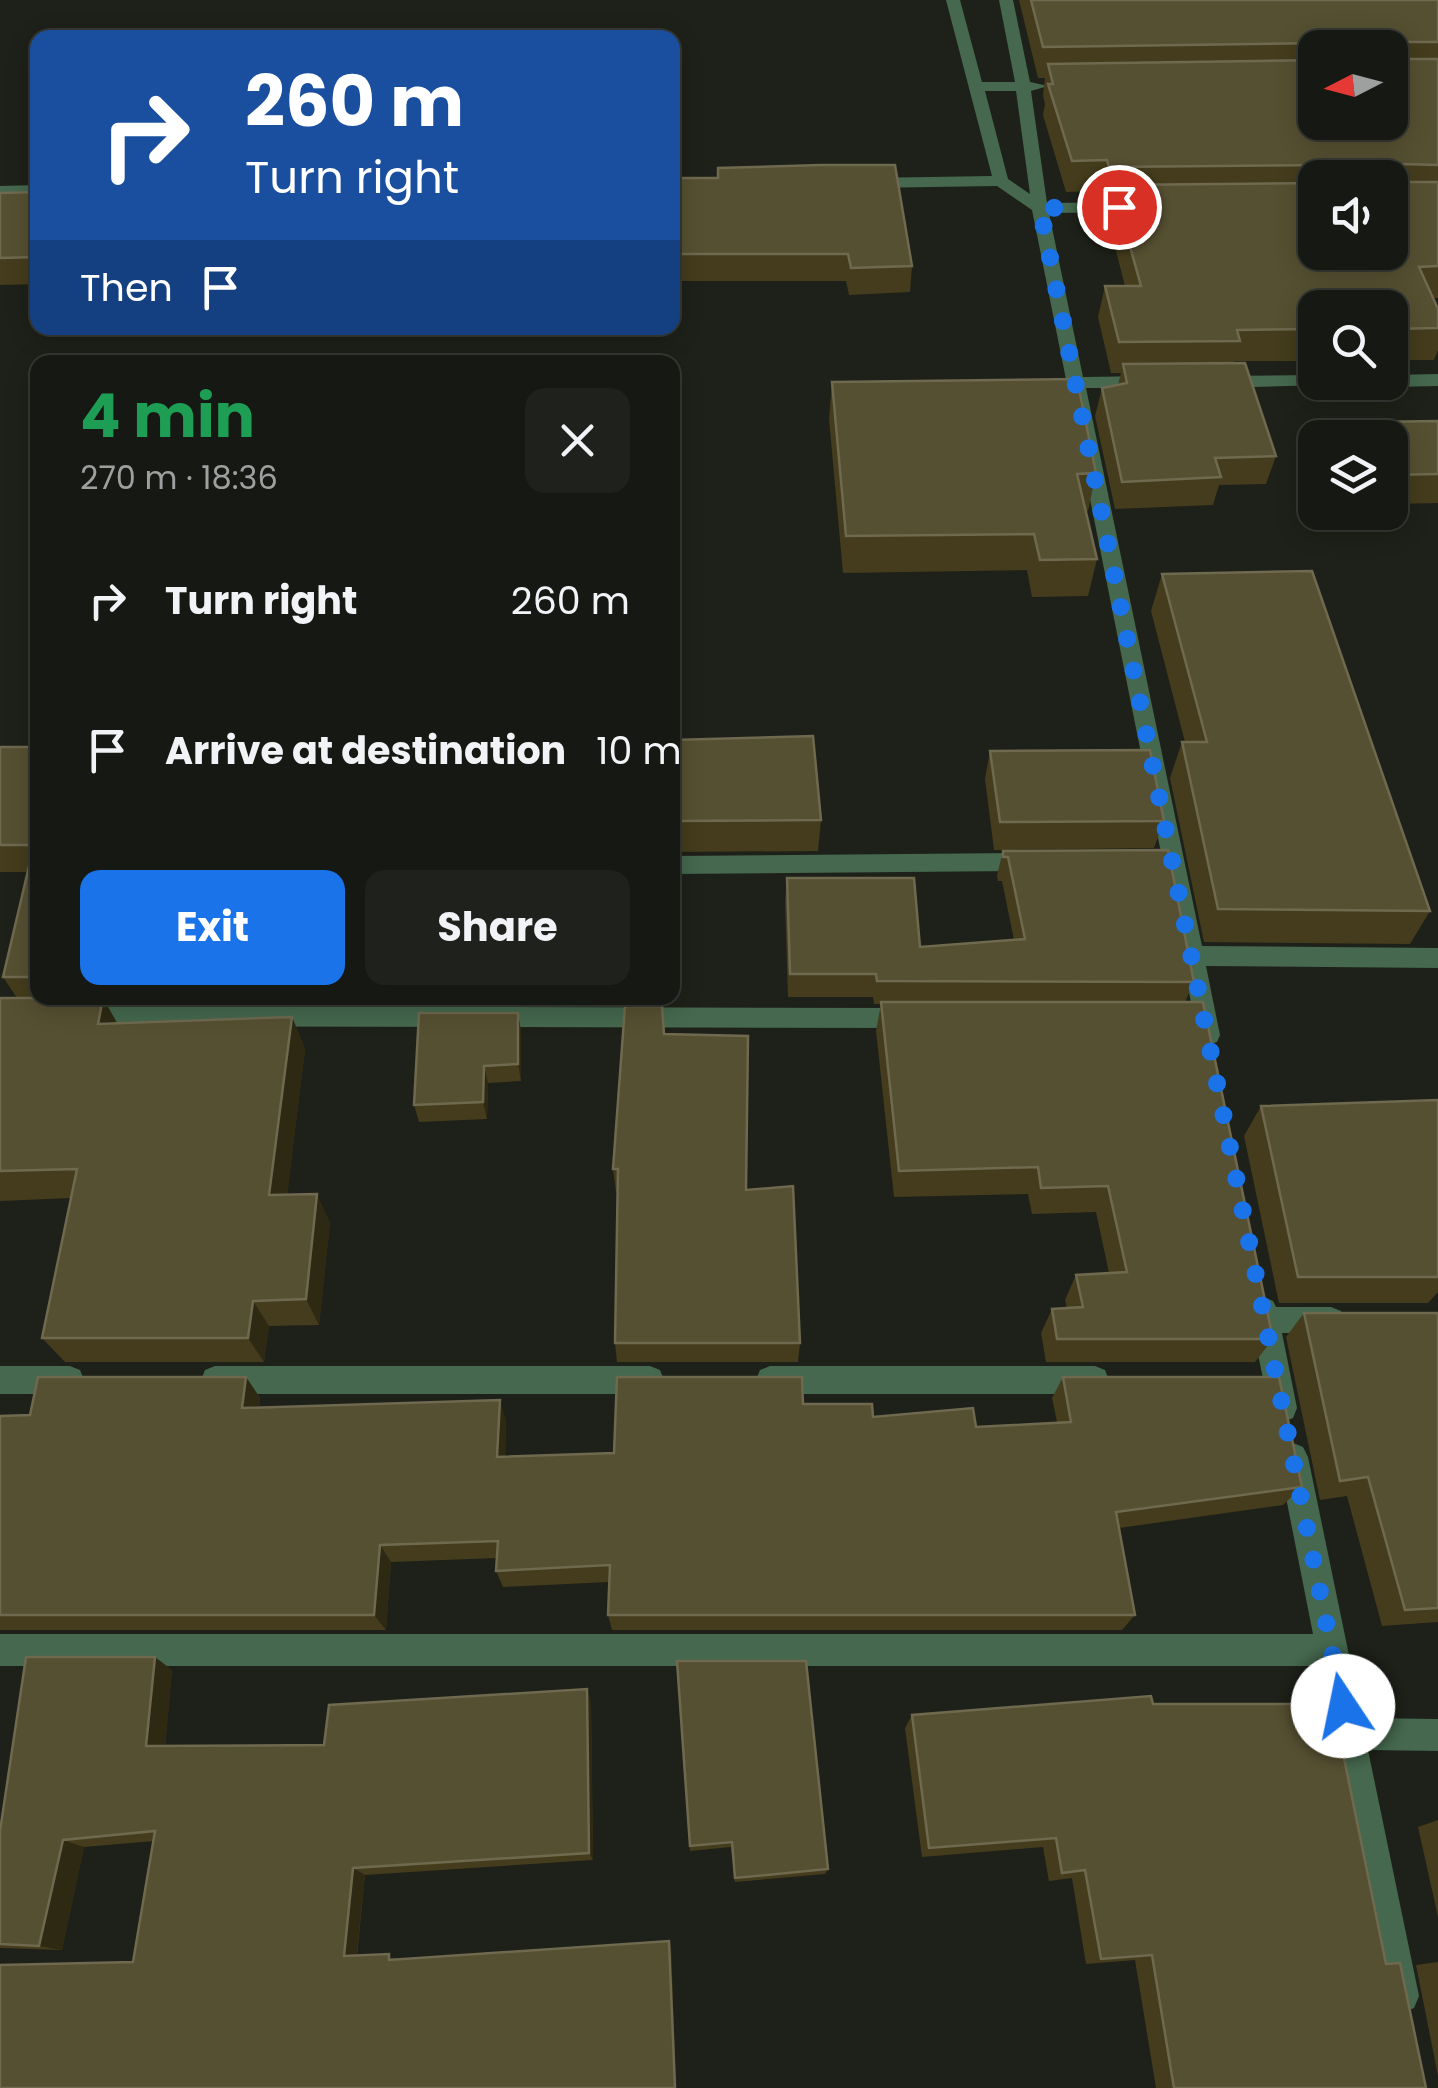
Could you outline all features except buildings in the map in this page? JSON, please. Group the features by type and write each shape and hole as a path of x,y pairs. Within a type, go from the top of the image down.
{"street":[{"path":"954,0 1001,181"},
{"path":"1006,0 1024,86 1040,208 1077,383 1163,861 1192,956 1194,1018 1212,1056"},
{"path":"974,87 1062,86"},
{"path":"846,183 1001,181 1040,208 1158,207"},
{"path":"0,191 30,190"},
{"path":"1408,380 1438,380"},
{"path":"1077,383 1298,381"},
{"path":"680,865 1058,862"},
{"path":"1192,956 1438,958"},
{"path":"59,1016 928,1018"},
{"path":"1258,1282 1266,1320 1267,1380 1333,1650 1405,2014"},
{"path":"1266,1320 1361,1320"},
{"path":"0,1380 100,1380"},
{"path":"180,1380 678,1380"},
{"path":"738,1380 1118,1380"},
{"path":"0,1650 1333,1650"},
{"path":"1349,1734 1438,1735"}],"route":[{"path":"1119,207 1040,208 1343,1706"}]}
